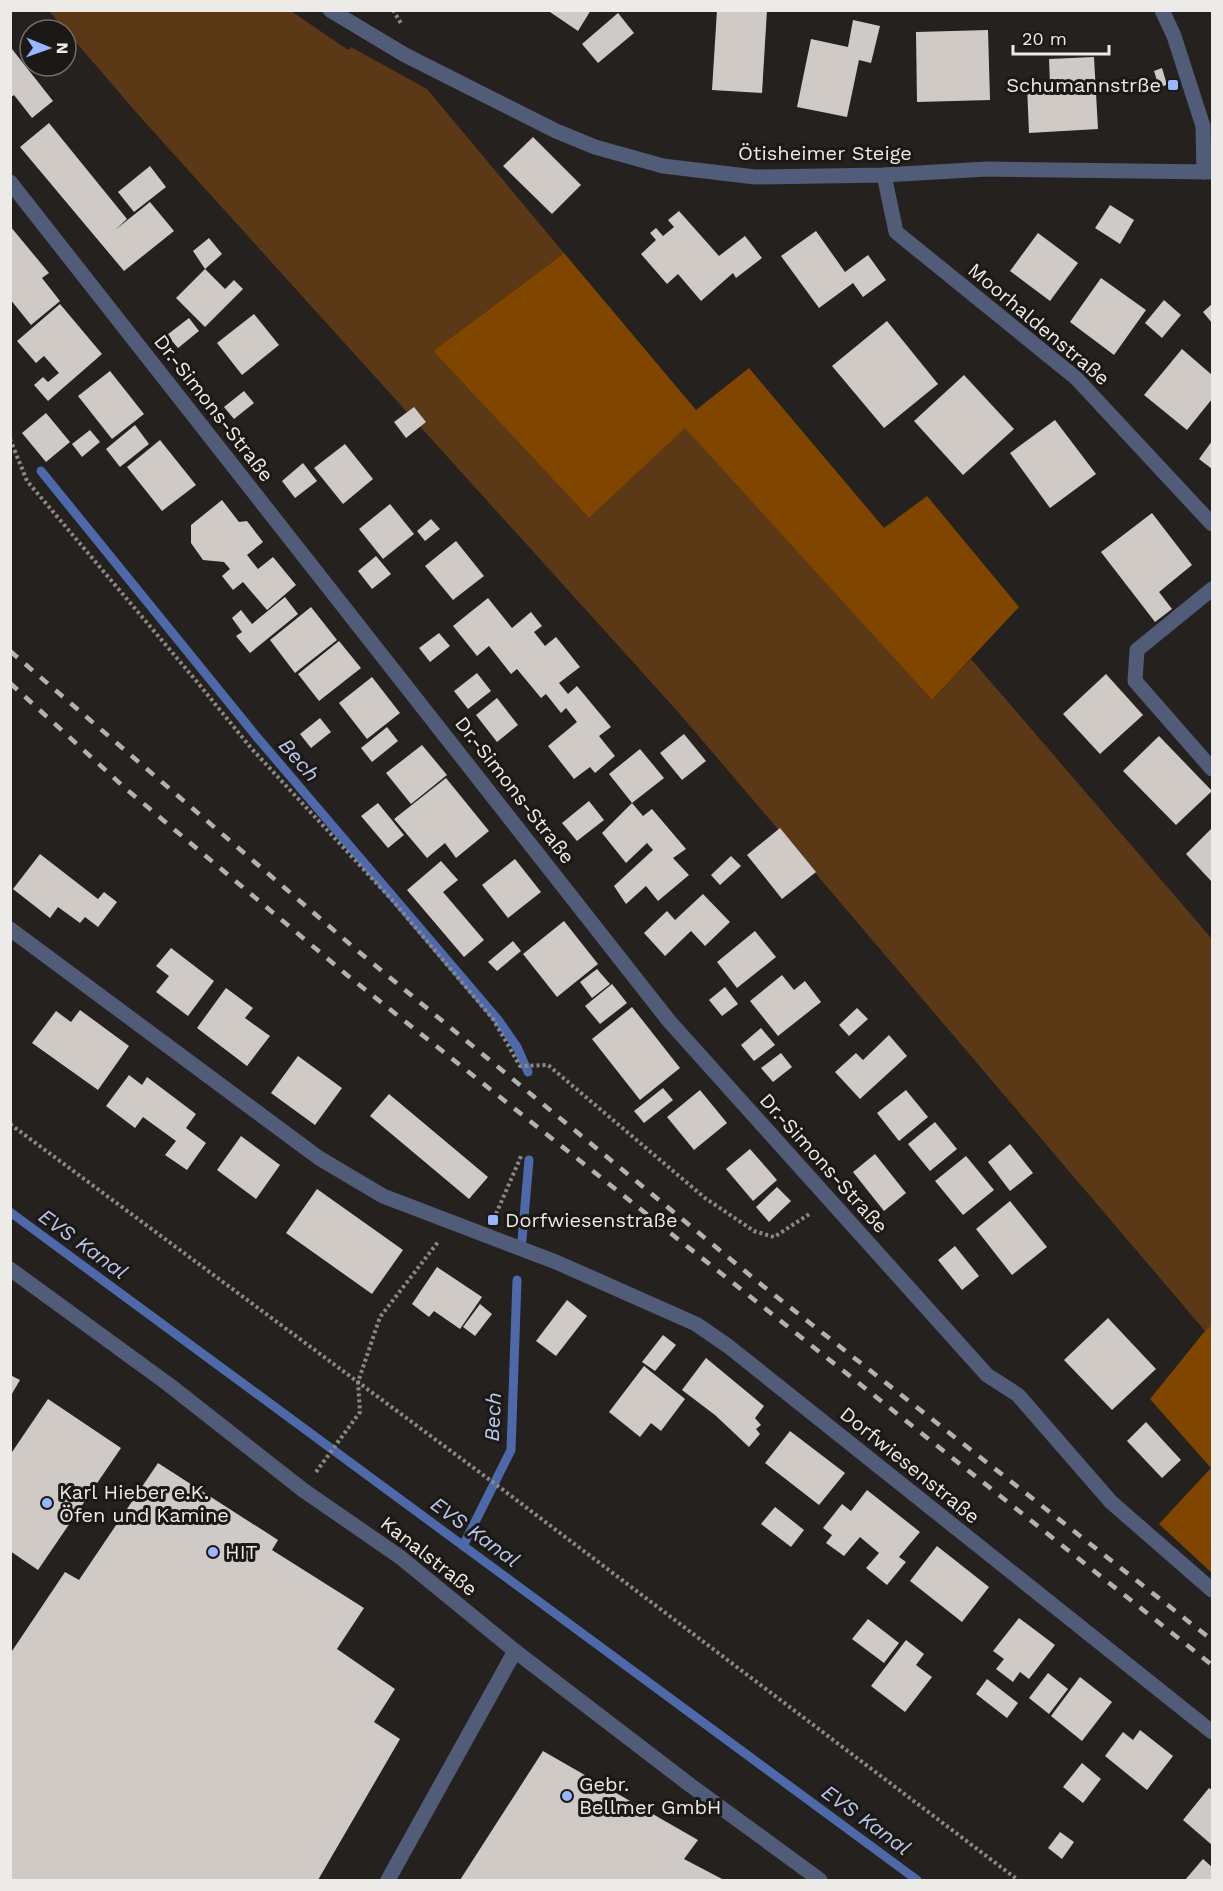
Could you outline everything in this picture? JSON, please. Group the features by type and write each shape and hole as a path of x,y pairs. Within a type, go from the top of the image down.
{"street":[{"name":"Ötisheimer Steige","path":"330,10 405,55 556,131 595,147 663,166 755,177 884,176 987,169 1208,172"},
{"path":"1162,10 1174,36 1203,126 1208,172"},
{"name":"Moorhaldenstraße","path":"884,176 896,232 1076,378 1212,524"},
{"name":"Dr.-Simons-Straße","path":"10,182 669,1021 829,1202 987,1375 1018,1395 1111,1502 1212,1590"},
{"path":"1212,589 1137,650 1135,681 1212,769"},
{"name":"Dorfwiesenstraße","path":"10,929 319,1158 383,1196 556,1262 696,1324 728,1346 1212,1732"},
{"name":"Kanalstraße","path":"10,1269 168,1384 303,1490 400,1557 515,1651 820,1881"},
{"path":"388,1881 515,1651"}],"path":[{"path":"10,439 27,481 251,748 393,901 493,1019 520,1066 548,1065 705,1198 754,1231 774,1237 829,1202"},
{"path":"10,1124 498,1486 1018,1881"},
{"path":"486,1235 522,1154"},
{"path":"303,1490 360,1412 358,1382 380,1317 442,1237 449,1221"}],"shaded area":[{"path":"49,11 291,11 348,50 351,47 427,89 564,253 433,351 589,518 685,427 932,700 971,659 1212,939 1212,1324 1205,1331 679,713 142,119 78,45 78,18 55,18"},
{"path":"564,253 696,410 749,368 884,528 927,496 1019,607 932,700 685,428 589,518 433,351"},
{"path":"1212,1324 1212,1573 1159,1524 1211,1468 1150,1399"}],"building":[{"path":"547,10 591,10 578,31"},
{"path":"717,10 767,10 762,93 712,90"},
{"path":"618,13 634,33 598,63 582,44"},
{"path":"853,20 880,26 871,63 859,60 847,117 797,107 811,39 848,47"},
{"path":"988,30 990,100 917,102 916,32"},
{"path":"12,49 18,57 18,78 35,78 53,101 32,118 14,95 10,98"},
{"path":"1094,57 1098,129 1029,133 1027,86 1050,84 1049,59"},
{"path":"1162,68 1167,85 1159,87 1154,71"},
{"path":"49,123 127,219 115,230 150,202 174,231 124,271 20,147"},
{"path":"533,137 581,185 552,214 503,166"},
{"path":"150,166 166,187 134,212 118,192"},
{"path":"1110,205 1134,220 1120,244 1095,228"},
{"path":"679,211 719,256 745,236 762,258 736,278 733,273 701,301 678,274 667,284 641,254 656,240 650,233 656,228 663,236 674,227 668,220"},
{"path":"10,226 49,273 42,278 60,301 31,325 10,299"},
{"path":"816,231 845,272 868,255 886,280 863,297 853,283 819,308 781,256"},
{"path":"1038,233 1078,263 1050,301 1010,271"},
{"path":"209,238 222,254 205,269 193,251"},
{"path":"205,269 225,289 234,280 243,289 205,327 176,298"},
{"path":"1101,278 1146,310 1114,355 1070,322"},
{"path":"1164,300 1181,315 1162,338 1145,323"},
{"path":"60,304 102,354 48,401 34,385 43,377 48,382 59,373 44,356 36,363 17,341"},
{"path":"1212,304 1212,323 1203,312"},
{"path":"254,314 279,345 242,375 217,343"},
{"path":"189,318 199,331 178,348 167,335"},
{"path":"887,321 938,384 884,428 832,366"},
{"path":"1182,349 1212,375 1212,399 1187,430 1144,395"},
{"path":"110,371 144,414 112,439 78,396"},
{"path":"964,375 1014,429 963,475 914,421"},
{"path":"244,391 254,403 234,419 224,407"},
{"path":"414,407 426,422 406,438 394,422"},
{"path":"46,413 70,442 46,462 22,433"},
{"path":"1055,420 1096,474 1050,508 1010,453"},
{"path":"135,425 149,444 120,467 106,449"},
{"path":"90,430 100,442 82,457 72,444"},
{"path":"160,440 196,485 162,511 127,467"},
{"path":"1212,441 1212,469 1199,459"},
{"path":"345,444 373,479 343,504 314,468"},
{"path":"303,463 317,481 295,498 282,481"},
{"path":"222,500 239,522 247,521 263,542 247,555 258,569 273,557 296,585 267,610 243,582 233,590 222,576 230,569 224,562 203,560 191,543 191,525"},
{"path":"390,504 414,534 383,559 359,529"},
{"path":"1152,513 1192,565 1159,592 1172,609 1155,622 1101,552"},
{"path":"431,519 440,529 425,541 417,531"},
{"path":"456,541 484,576 453,600 425,566"},
{"path":"376,556 391,574 372,589 358,571"},
{"path":"285,597 298,614 250,653 236,636 242,632 232,618 241,610 252,624"},
{"path":"488,598 512,628 531,612 542,626 534,632 545,646 556,637 580,667 559,683 568,694 577,686 611,727 599,736 615,756 595,773 590,767 574,779 548,746 577,722 566,708 561,713 546,694 541,698 517,669 511,674 489,646 477,656 453,626"},
{"path":"311,607 337,640 295,673 270,640"},
{"path":"439,633 450,646 430,662 419,648"},
{"path":"339,641 361,668 319,701 298,674"},
{"path":"477,673 491,691 468,709 454,691"},
{"path":"1106,674 1143,715 1100,754 1063,714"},
{"path":"372,677 400,713 367,739 339,703"},
{"path":"497,698 518,725 497,742 476,715"},
{"path":"320,718 331,732 311,748 300,734"},
{"path":"387,727 398,741 372,762 361,748"},
{"path":"684,734 706,761 682,780 660,753"},
{"path":"1159,736 1212,791 1176,825 1123,771"},
{"path":"422,745 447,775 411,804 386,773"},
{"path":"640,749 664,778 632,803 609,774"},
{"path":"446,778 489,831 456,858 445,843 427,858 394,819"},
{"path":"589,801 604,820 577,841 562,823"},
{"path":"378,803 404,835 388,848 361,816"},
{"path":"632,803 643,816 652,809 686,849 673,858 689,875 658,901 646,886 626,904 614,886 653,850 647,843 626,863 602,833"},
{"path":"780,828 816,872 782,899 747,855"},
{"path":"1212,828 1212,882 1186,854"},
{"path":"40,854 98,899 104,892 117,902 98,927 85,917 80,923 58,907 50,918 13,889"},
{"path":"731,856 741,866 720,885 711,875"},
{"path":"515,859 541,892 508,918 482,885"},
{"path":"441,861 458,880 443,892 484,940 464,957 407,890"},
{"path":"703,894 730,922 705,946 691,931 665,956 644,933 667,911 675,920"},
{"path":"564,921 598,964 557,997 523,954"},
{"path":"755,931 776,957 737,988 717,962"},
{"path":"513,941 521,951 497,971 488,962"},
{"path":"171,948 214,981 188,1016 156,992 169,976 156,966"},
{"path":"597,969 610,984 592,998 580,982"},
{"path":"782,975 794,990 805,981 821,1002 778,1036 750,1001"},
{"path":"612,984 627,1003 600,1024 585,1006"},
{"path":"725,987 738,1004 722,1016 709,1000"},
{"path":"226,988 253,1008 245,1018 270,1036 247,1066 197,1028"},
{"path":"632,1007 680,1068 640,1100 592,1039"},
{"path":"857,1008 868,1019 849,1036 839,1025"},
{"path":"80,1010 129,1046 98,1090 32,1043 56,1011 71,1022"},
{"path":"761,1028 775,1045 754,1061 741,1045"},
{"path":"889,1035 907,1056 860,1099 835,1072 856,1053 863,1060"},
{"path":"781,1053 792,1067 773,1082 761,1068"},
{"path":"298,1056 342,1088 315,1125 271,1093"},
{"path":"129,1075 142,1085 147,1077 196,1114 186,1128 206,1143 187,1170 165,1155 176,1141 143,1117 135,1128 106,1106"},
{"path":"663,1088 673,1100 644,1123 634,1111"},
{"path":"700,1090 727,1123 694,1150 667,1117"},
{"path":"906,1090 928,1117 899,1141 877,1113"},
{"path":"389,1094 488,1177 469,1199 370,1116"},
{"path":"935,1122 957,1149 930,1171 908,1144"},
{"path":"241,1136 280,1165 256,1199 217,1170"},
{"path":"1010,1144 1033,1173 1010,1191 988,1162"},
{"path":"750,1149 777,1180 753,1201 726,1169"},
{"path":"875,1154 906,1193 884,1211 853,1172"},
{"path":"966,1156 994,1190 963,1215 935,1181"},
{"path":"777,1187 791,1201 769,1222 756,1207"},
{"path":"317,1189 403,1250 372,1294 286,1233"},
{"path":"1010,1201 1047,1247 1012,1275 976,1229"},
{"path":"955,1246 979,1276 962,1290 938,1260"},
{"path":"437,1267 482,1297 460,1329 434,1311 429,1317 412,1304"},
{"path":"567,1300 587,1316 556,1356 536,1341"},
{"path":"480,1304 492,1314 475,1336 463,1327"},
{"path":"1108,1318 1156,1369 1112,1410 1064,1360"},
{"path":"663,1335 676,1345 655,1371 642,1362"},
{"path":"706,1358 764,1406 755,1418 761,1425 756,1429 760,1434 749,1447 715,1415 682,1390"},
{"path":"644,1366 685,1399 661,1431 651,1423 640,1437 609,1412"},
{"path":"10,1375 20,1380 10,1397"},
{"name":"Karl Hieber e.K. Öfen und Kamine","path":"48,1399 121,1448 38,1570 10,1551 10,1455"},
{"path":"1146,1422 1181,1460 1162,1478 1127,1441"},
{"path":"790,1431 845,1473 819,1505 765,1463"},
{"path":"158,1463 278,1540 272,1550 364,1608 337,1649 395,1689 374,1722 400,1739 318,1880 10,1880 10,1715 12,1712 10,1711 10,1654 65,1572 79,1580"},
{"path":"867,1490 920,1532 899,1557 906,1562 887,1585 866,1568 879,1553 860,1537 844,1556 826,1543 832,1535 823,1528 842,1504 851,1511"},
{"path":"775,1507 804,1530 791,1547 761,1524"},
{"path":"937,1546 989,1587 962,1622 910,1581"},
{"path":"1019,1618 1055,1645 1029,1679 1020,1672 1013,1682 996,1669 1004,1659 993,1651"},
{"path":"868,1619 899,1643 884,1663 852,1639"},
{"path":"906,1640 924,1654 916,1665 932,1677 905,1712 871,1686"},
{"path":"1048,1673 1068,1689 1049,1714 1029,1698"},
{"path":"1080,1677 1112,1702 1082,1741 1051,1716"},
{"path":"987,1679 1018,1703 1007,1718 976,1694"},
{"path":"1140,1730 1173,1756 1147,1790 1105,1756 1123,1732 1133,1740"},
{"name":"Gebr. Bellmer GmbH","path":"543,1751 698,1840 684,1859 724,1880 460,1880"},
{"path":"1082,1763 1101,1779 1083,1803 1063,1787"},
{"path":"1209,1788 1212,1790 1212,1845 1183,1820"},
{"path":"1060,1832 1074,1842 1062,1859 1048,1848"},
{"path":"1203,1859 1212,1867 1212,1880 1185,1880"}],"waterway":[{"name":"Bech","path":"41,471 256,736 499,1021 517,1047 528,1072"},
{"name":"Bech","path":"522,1240 529,1160"},
{"name":"Bech","path":"10,1212 917,1880"},
{"name":"Bech","path":"463,1546 511,1450 517,1280"}],"railway":[{"path":"10,651 359,952 763,1286 1212,1640"},
{"path":"10,683 125,788 347,975 1212,1665"}],"place":[{"name":"Schumannstrße","path":"1173,85"},
{"name":"Dorfwiesenstraße","path":"493,1220"},
{"name":"Karl Hieber e.K. Öfen und Kamine","path":"47,1503"},
{"name":"HIT","path":"213,1552"},
{"name":"Gebr. Bellmer GmbH","path":"567,1796"}],"water label":[{"name":"EVS Kanal","path":"83,1244"},
{"name":"EVS Kanal","path":"475,1532"},
{"name":"EVS Kanal","path":"866,1820"}]}
